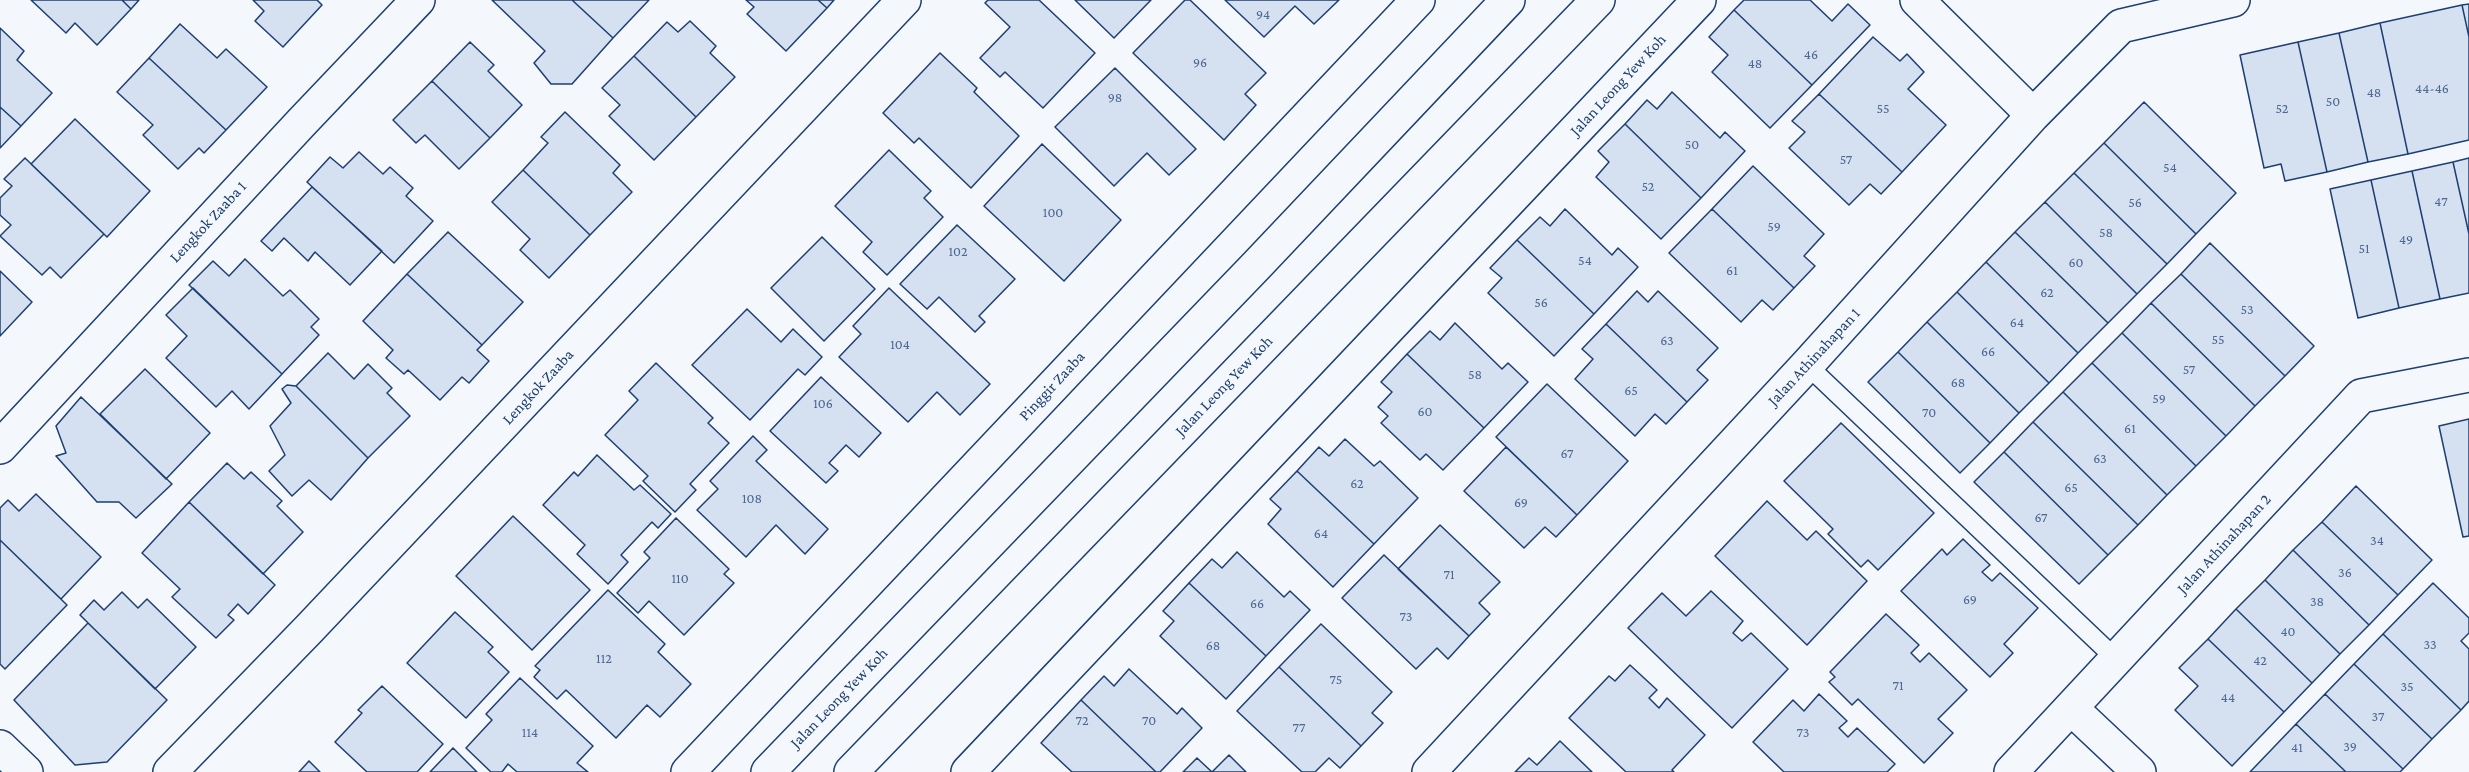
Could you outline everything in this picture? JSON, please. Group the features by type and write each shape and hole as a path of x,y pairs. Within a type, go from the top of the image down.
{"street":[{"name":"Lengkok Zaaba 1","path":"0,447 418,0"},
{"name":"Lengkok Zaaba","path":"170,772 309,629 904,0"},
{"name":"Pinggir Zaaba","path":"688,772 1418,0"},
{"name":"Jalan Leong Yew Koh","path":"768,772 1256,267 1508,0"},
{"name":"Jalan Leong Yew Koh","path":"851,772 1598,0"},
{"name":"Jalan Leong Yew Koh","path":"968,772 1699,0"},
{"path":"1917,0 2033,116"},
{"name":"Jalan Athinahapan 1","path":"1429,772 1807,365 2033,116 2121,26 2233,0"},
{"name":"Jalan Athinahapan 2","path":"2011,772 2361,396 2469,375"},
{"path":"2071,708 2139,772"},
{"path":"0,747 26,772"}],"lane":[{"path":"1807,365 2116,659"}],"building":[{"path":"31,0 122,0 131,9 97,45 75,23 66,33"},
{"path":"122,0 139,0 131,9"},
{"path":"253,0 317,0 322,5 283,47 255,21 264,11"},
{"path":"492,0 572,0 613,38 572,84 551,84 534,63 545,51"},
{"path":"572,0 649,0 613,38"},
{"path":"746,0 818,0 827,8 786,51 747,14 754,7"},
{"path":"818,0 834,0 827,8"},
{"path":"988,0 1039,0 1095,53 1043,108 1005,72 1000,77 980,58 1010,27 985,3"},
{"path":"1075,0 1151,0 1114,38"},
{"path":"1185,0 1190,0 1266,73 1245,94 1256,105 1224,140 1133,53"},
{"path":"1225,0 1339,0 1314,24 1295,6 1264,37"},
{"path":"1744,0 1810,0 1832,21 1848,4 1870,25 1812,85 1734,10"},
{"path":"2469,4 2469,37 2462,5"},
{"path":"2462,5 2469,37 2469,140 2408,154 2380,23"},
{"path":"1734,10 1812,85 1770,128 1712,72 1728,55 1709,37"},
{"path":"690,21 716,46 710,53 735,77 696,117 634,56 667,22 678,32"},
{"path":"2380,23 2408,154 2368,162 2339,33"},
{"path":"180,24 217,58 226,49 267,87 226,130 149,58"},
{"path":"0,28 24,51 17,60 52,93 21,126 0,107"},
{"path":"2339,33 2368,162 2327,172 2298,42"},
{"path":"1873,37 1900,61 1907,54 1924,72 1908,89 1946,125 1902,172 1819,94"},
{"path":"470,42 494,65 488,71 522,105 490,138 432,81"},
{"path":"2298,42 2327,172 2285,181 2281,164 2264,168 2240,55"},
{"path":"940,53 977,88 974,92 1019,136 971,188 919,138 914,143 883,113"},
{"path":"634,56 696,117 654,160 609,116 620,105 602,88"},
{"path":"149,58 226,130 204,153 199,148 178,169 143,135 153,125 117,92"},
{"path":"1115,68 1196,149 1169,175 1147,153 1114,186 1055,127"},
{"path":"432,81 490,138 459,169 425,135 416,143 393,120"},
{"path":"1672,92 1720,138 1725,132 1745,151 1701,198 1625,124 1647,100 1657,109"},
{"path":"1819,94 1902,172 1881,194 1870,184 1849,205 1789,148 1805,132 1792,121"},
{"path":"2144,102 2236,193 2196,234 2104,143"},
{"path":"0,107 21,126 0,148"},
{"path":"565,112 620,165 613,173 632,192 590,235 523,170 548,143 541,137"},
{"path":"75,119 150,191 107,237 31,164"},
{"path":"1625,124 1701,198 1661,239 1596,177 1609,162 1598,151"},
{"path":"2104,143 2196,234 2167,264 2074,173"},
{"path":"1042,144 1121,220 1064,281 984,206"},
{"path":"889,150 931,191 924,198 943,217 887,275 863,252 872,242 835,206"},
{"path":"359,152 383,174 390,167 413,188 406,196 433,221 394,263 307,182 330,157 343,168"},
{"path":"25,158 104,234 61,278 50,267 42,275 0,236 11,225 0,215 0,198 12,186 4,179"},
{"path":"2469,158 2469,234 2453,162"},
{"path":"2453,162 2469,234 2469,293 2440,299 2412,171"},
{"path":"1753,166 1824,234 1804,256 1815,266 1794,288 1712,209"},
{"path":"523,170 590,235 549,278 520,250 530,239 492,202"},
{"path":"2412,171 2440,299 2399,308 2371,180"},
{"path":"2074,173 2167,264 2137,294 2045,202"},
{"path":"2371,180 2399,308 2358,318 2330,189"},
{"path":"312,187 382,251 350,285 315,252 308,261 284,238 272,251 261,241"},
{"path":"2045,202 2137,294 2108,323 2015,232"},
{"path":"1565,209 1612,255 1618,248 1638,267 1594,314 1517,240 1540,217 1550,226"},
{"path":"1712,209 1794,288 1773,310 1762,300 1741,322 1669,253"},
{"path":"957,225 1015,279 979,316 985,322 975,332 939,297 927,309 900,284"},
{"path":"448,232 523,302 482,345 407,274"},
{"path":"2015,232 2108,323 2078,353 1986,262"},
{"path":"822,237 875,289 824,341 771,288"},
{"path":"1517,240 1594,314 1554,356 1488,293 1502,278 1490,268"},
{"path":"2210,243 2314,346 2285,376 2181,274"},
{"path":"245,259 283,296 290,290 319,319 311,327 319,335 282,374 189,285 213,261 229,276"},
{"path":"1986,262 2078,353 2049,383 1957,292"},
{"path":"0,271 32,302 0,336"},
{"path":"407,274 482,345 477,350 489,361 469,383 462,377 440,400 408,370 404,374 386,358 393,350 363,321"},
{"path":"2181,274 2285,376 2255,406 2151,303"},
{"path":"193,288 282,374 249,409 232,391 216,407 166,358 187,336 166,315"},
{"path":"889,288 990,384 960,415 937,392 908,422 839,357 861,334 853,326"},
{"path":"1637,291 1648,302 1658,291 1718,348 1697,370 1708,380 1687,402 1606,324"},
{"path":"1957,292 2049,383 2019,413 1927,322"},
{"path":"2151,303 2255,406 2226,436 2122,333"},
{"path":"747,309 781,342 793,329 822,357 805,375 798,369 750,420 692,365"},
{"path":"1927,322 2019,413 1990,443 1898,352"},
{"path":"1455,323 1502,369 1508,363 1528,382 1484,428 1407,354 1430,331 1440,340"},
{"path":"1606,324 1687,402 1666,424 1655,414 1635,436 1575,379 1593,359 1582,349"},
{"path":"2122,333 2226,436 2196,466 2092,363"},
{"path":"1898,352 1990,443 1960,473 1868,382"},
{"path":"328,353 354,379 368,364 392,388 387,393 410,416 368,458 296,386"},
{"path":"1407,354 1484,428 1443,470 1426,454 1420,460 1381,423 1388,416 1378,407 1392,392 1381,382"},
{"path":"656,363 713,418 708,423 729,443 690,484 696,490 675,512 643,481 648,476 605,435 638,400 629,391"},
{"path":"2092,363 2196,466 2167,495 2063,392"},
{"path":"145,369 210,433 166,479 100,414"},
{"path":"821,377 881,433 859,457 846,445 829,463 838,471 826,483 770,431"},
{"path":"1547,384 1628,461 1577,515 1496,437"},
{"path":"287,385 296,386 368,458 331,500 309,480 292,496 269,471 285,455 270,426 291,403 282,389"},
{"path":"2063,392 2167,495 2138,525 2033,422"},
{"path":"81,397 172,484 136,518 119,502 97,502 56,456 66,453 56,426"},
{"path":"2469,419 2469,536 2463,537 2439,426"},
{"path":"2033,422 2138,525 2108,555 2004,452"},
{"path":"1841,423 1934,513 1878,570 1868,560 1861,567 1828,534 1833,529 1784,481"},
{"path":"753,436 767,450 756,461 828,529 805,554 776,525 746,557 697,510 718,489 710,481"},
{"path":"1345,439 1374,466 1380,461 1418,498 1374,544 1297,471 1319,447 1329,456"},
{"path":"1506,447 1577,515 1556,537 1545,527 1524,548 1464,491"},
{"path":"2004,452 2108,555 2079,584 1974,482"},
{"path":"597,455 634,490 640,485 671,514 658,528 652,522 621,555 628,562 608,584 577,554 585,545 543,505 574,472 578,476"},
{"path":"227,463 244,479 251,472 282,501 277,506 303,532 263,574 189,502"},
{"path":"1297,471 1374,544 1333,587 1268,524 1281,509 1270,499"},
{"path":"2356,486 2432,560 2398,595 2322,522"},
{"path":"36,494 101,557 61,599 0,540 0,508 8,500 19,511"},
{"path":"1767,501 1807,540 1816,531 1867,581 1807,645 1715,556"},
{"path":"189,502 275,585 248,614 238,604 228,615 234,620 216,638 172,597 180,589 142,553"},
{"path":"513,516 590,590 532,650 456,576"},
{"path":"676,518 729,569 724,574 734,583 684,635 649,601 638,613 617,593 650,558 644,552"},
{"path":"2322,522 2398,595 2369,625 2293,550"},
{"path":"1440,525 1500,582 1479,603 1490,614 1469,636 1398,569"},
{"path":"1963,539 1990,565 1982,572 1992,581 2000,573 2038,608 2004,644 2013,653 1990,677 1901,591 1942,549 1947,555"},
{"path":"0,540 67,605 5,669 0,664"},
{"path":"2293,550 2369,625 2340,654 2265,580"},
{"path":"1237,552 1284,597 1290,591 1310,610 1266,656 1189,583 1212,559 1222,568"},
{"path":"1384,555 1469,636 1448,659 1437,648 1416,669 1342,598"},
{"path":"2265,580 2340,654 2312,683 2236,609"},
{"path":"1189,583 1266,656 1226,699 1160,636 1174,621 1163,611"},
{"path":"2433,583 2469,618 2469,633 2461,641 2469,649 2469,701 2461,710 2383,634"},
{"path":"608,590 665,644 658,652 691,684 660,717 647,705 616,738 566,690 557,699 534,677 540,670 535,666"},
{"path":"1711,591 1743,621 1733,633 1742,641 1751,633 1788,669 1732,728 1628,628 1662,593 1686,616"},
{"path":"122,592 138,608 147,599 196,647 155,689 80,615 94,600 104,610"},
{"path":"2236,609 2312,683 2284,712 2208,639"},
{"path":"455,612 493,647 488,652 509,672 466,718 407,663"},
{"path":"1886,614 1919,645 1911,653 1920,662 1929,653 1967,690 1938,719 1953,733 1924,763 1858,699 1852,705 1829,682 1835,677 1830,672"},
{"path":"88,623 167,700 107,762 75,765 14,700"},
{"path":"1321,624 1392,692 1372,713 1383,723 1361,746 1279,667"},
{"path":"2383,634 2461,710 2432,739 2354,664"},
{"path":"2208,639 2284,712 2232,766 2175,710 2198,686 2179,668"},
{"path":"2354,664 2432,739 2403,769 2325,694"},
{"path":"1630,665 1657,690 1649,698 1659,708 1667,698 1705,735 1672,770 1674,772 1626,772 1569,718 1609,676 1615,681"},
{"path":"1279,667 1361,746 1340,768 1329,758 1315,772 1302,772 1237,711"},
{"path":"1129,669 1177,714 1182,708 1202,728 1160,772 1156,772 1081,700 1104,676 1114,686"},
{"path":"520,678 593,746 577,763 588,772 517,772 508,764 502,772 491,772 466,748 492,720 486,714"},
{"path":"382,686 443,744 417,772 367,772 335,742 362,713 358,710"},
{"path":"1819,694 1847,721 1839,728 1848,737 1857,728 1895,764 1887,772 1784,772 1753,742 1793,700 1804,711"},
{"path":"2325,694 2403,769 2400,772 2346,772 2296,724"},
{"path":"1081,700 1156,772 1072,772 1041,743"},
{"path":"2296,724 2346,772 2250,772"},
{"path":"1560,741 1592,772 1515,772 1529,758 1537,765"},
{"path":"453,748 477,772 430,772"},
{"path":"1229,755 1246,772 1212,772"},
{"path":"1197,758 1212,772 1183,772"},
{"path":"309,761 320,772 299,772"}]}
